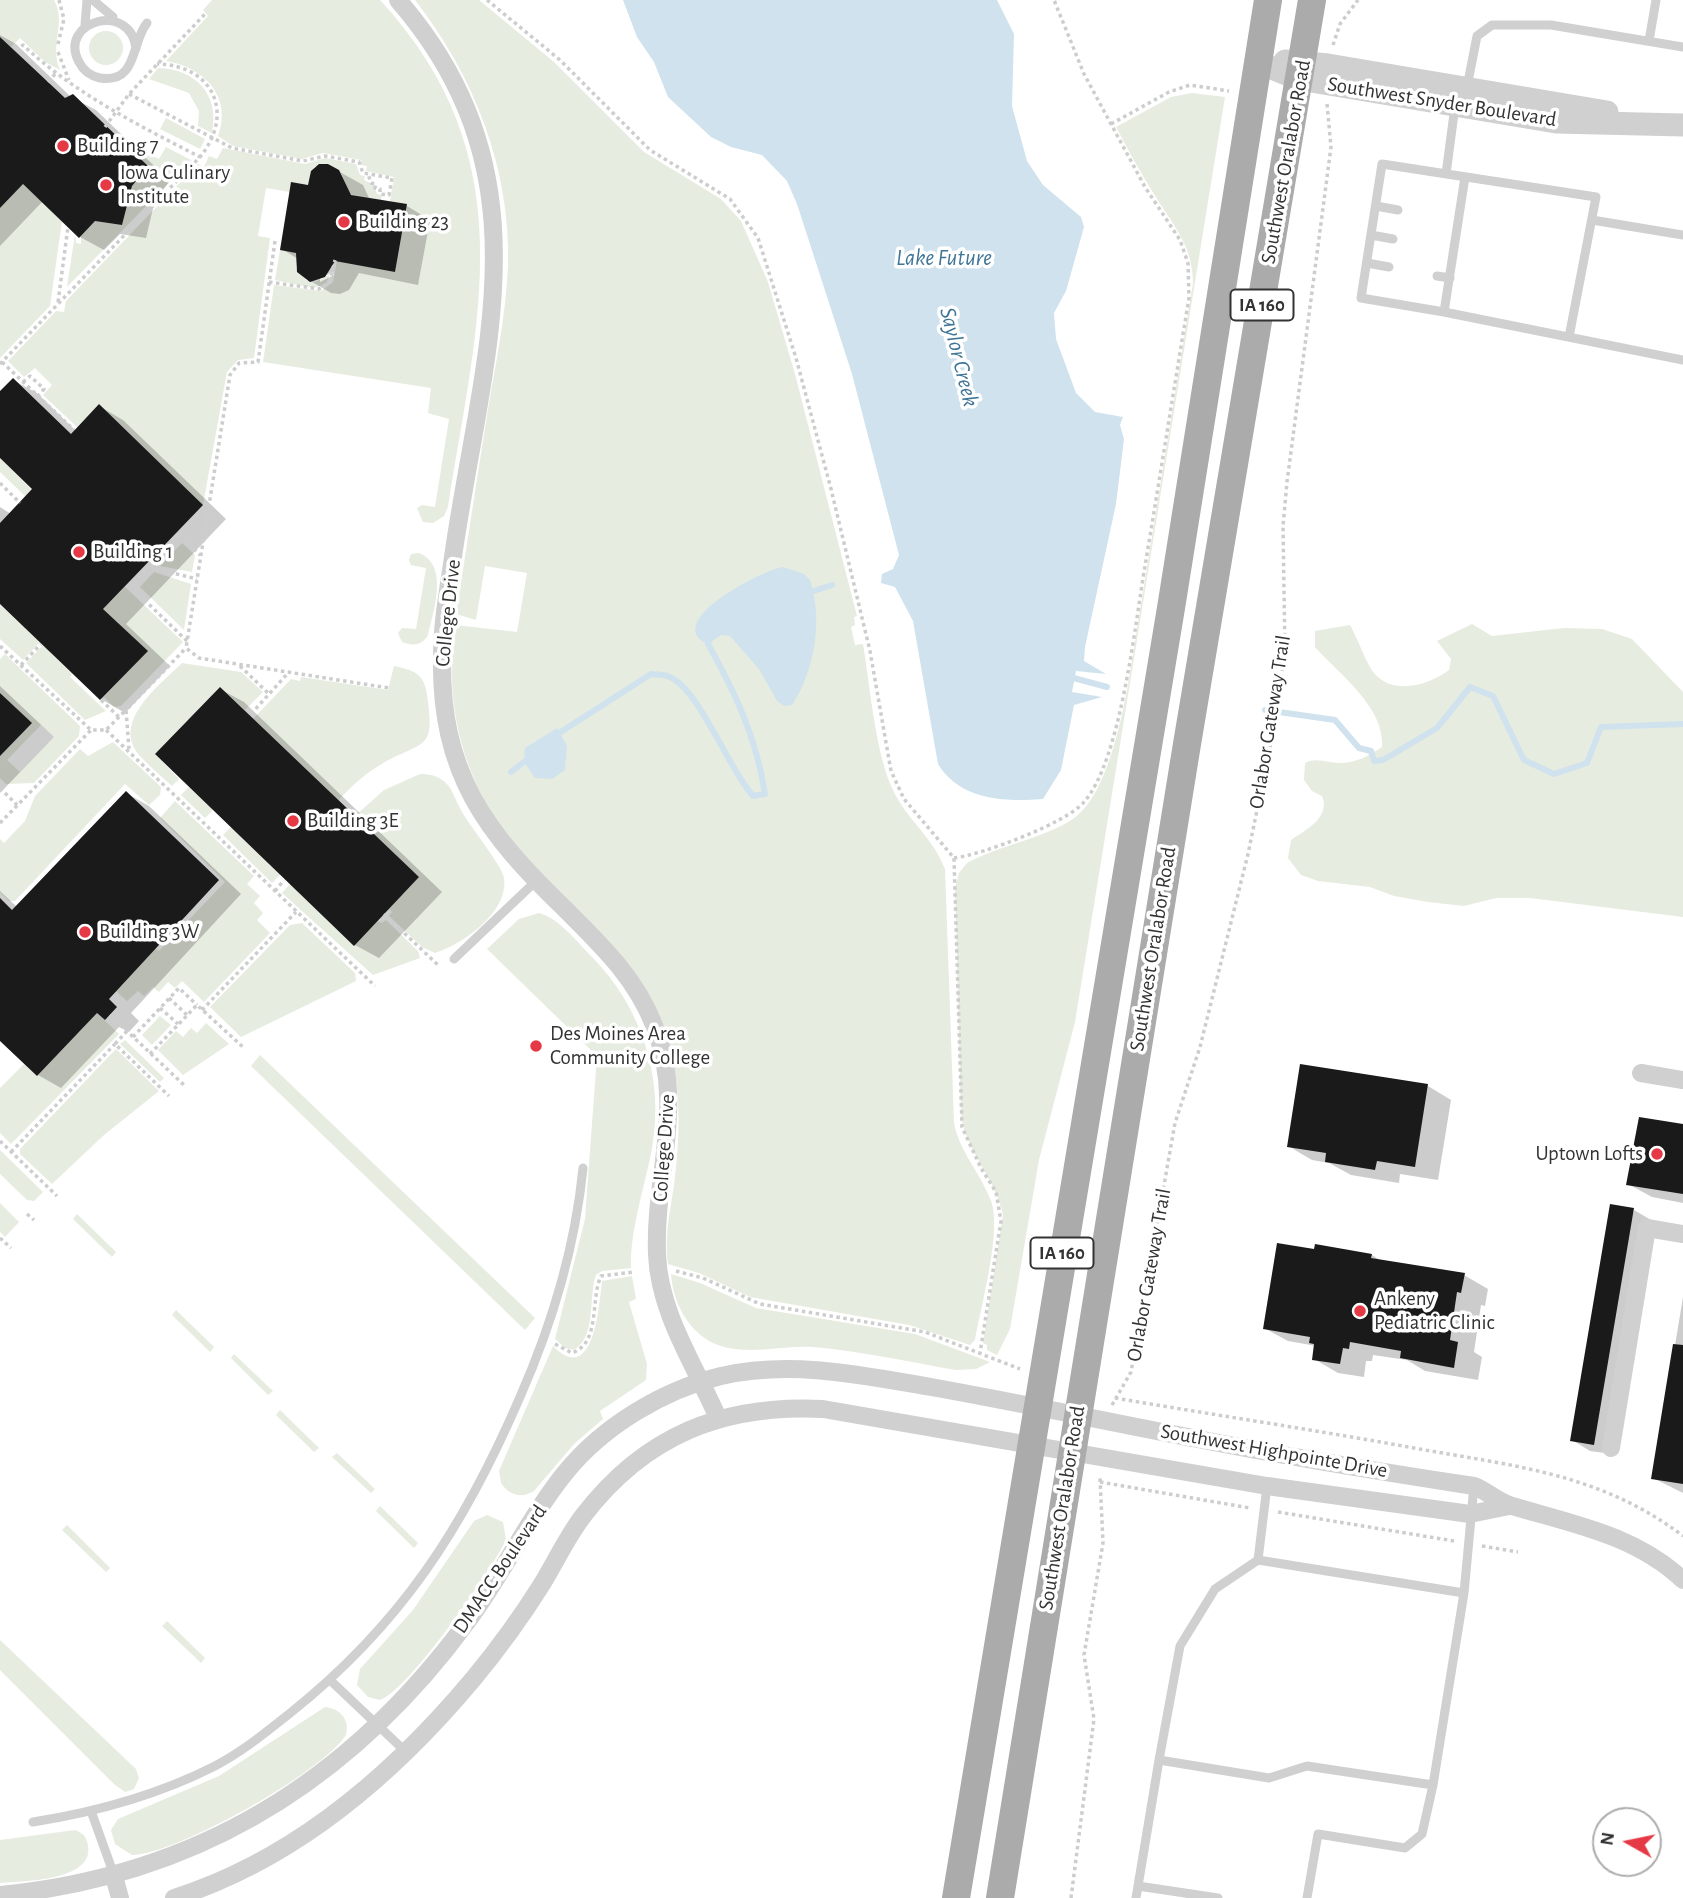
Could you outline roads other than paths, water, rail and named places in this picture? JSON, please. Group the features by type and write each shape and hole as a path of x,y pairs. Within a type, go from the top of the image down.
{"main road":[{"name":"Southwest Oralabor Road","path":"956,1898 1036,1405 1171,608 1268,0"},
{"name":"Southwest Oralabor Road","path":"999,1898 1077,1414 1313,83 1312,0"}],"street":[{"name":"College Drive","path":"398,0 442,59 465,104 483,154 496,240 491,320 443,631 442,689 447,726 463,779 480,813 502,844 536,881 620,964 639,993 659,1040 667,1073 670,1108 657,1252 661,1290 718,1418"},
{"name":"Southwest Snyder Boulevard","path":"1257,62 1313,83 1461,97 1556,122 1683,125"},
{"path":"1641,1073 1683,1080"},
{"path":"1611,1448 1647,1228 1683,1234"},
{"name":"DMACC Boulevard","path":"0,1895 114,1876 183,1853 255,1818 330,1767 379,1725 468,1620 567,1470 615,1426 668,1394 702,1382 758,1370 808,1369 1036,1405"},
{"name":"Southwest Highpointe Drive","path":"1036,1405 1199,1439 1474,1486 1509,1506 1557,1517 1612,1536 1660,1559 1683,1580"},
{"name":"DMACC Boulevard","path":"174,1898 283,1848 336,1812 406,1752 451,1705 498,1647 541,1586 582,1518 607,1487 622,1472 669,1439 718,1418 760,1409 823,1409 1030,1446"},
{"name":"Southwest Highpointe Drive","path":"1030,1446 1268,1486 1470,1514 1509,1506"},
{"path":"114,1876 120,1898"}],"lane":[{"path":"85,25 87,0"},
{"path":"93,0 118,20 135,39 136,49"},
{"path":"1650,41 1656,0"},
{"path":"93,20 118,20 146,23 128,68 112,78 93,76 85,70 76,53 78,34 93,20"},
{"path":"1446,174 1461,97 1477,36 1492,25 1551,25 1683,47"},
{"path":"1569,337 1596,197 1382,164 1361,298 1683,360"},
{"path":"1444,312 1465,177"},
{"path":"1376,206 1398,210"},
{"path":"1447,217 1459,219"},
{"path":"1592,220 1683,235"},
{"path":"1371,235 1393,239"},
{"path":"1441,247 1454,249"},
{"path":"1367,263 1389,267"},
{"path":"1437,276 1450,278"},
{"path":"454,959 536,881"},
{"path":"33,1822 91,1811 146,1795 216,1766 261,1736 330,1680 416,1586 472,1501 532,1371 567,1268 583,1168"},
{"path":"1258,1560 1268,1486"},
{"path":"1307,1898 1318,1834 1405,1848 1422,1834 1433,1785 1464,1593 1474,1486"},
{"path":"1136,1898 1181,1646 1216,1589 1258,1560 1464,1593"},
{"path":"330,1680 406,1752"},
{"path":"1159,1760 1269,1778 1307,1766 1433,1785"},
{"path":"91,1811 114,1876"},
{"path":"1138,1886 1218,1898"}],"water":[{"name":"Lake Future","path":"623,0 997,0 1014,34 1012,106 1027,161 1043,185 1081,217 1084,227 1066,291 1054,313 1056,339 1076,393 1095,412 1123,417 1120,425 1124,439 1116,504 1084,661 1106,674 1076,671 1072,692 1102,697 1074,705 1061,770 1043,799 998,799 971,792 947,776 938,764 913,621 895,587 881,583 882,574 893,569 899,555 852,374 797,204 787,181 762,155 731,147 711,137 668,97 654,62 637,37"},
{"path":"783,567 804,574 810,580 816,611 814,644 806,676 792,705 784,706 777,701 759,669 730,636 721,635 708,644 697,635 697,624 705,611 720,599 756,577"},
{"path":"557,728 567,746 565,770 552,779 535,778 524,762 525,748"}],"waterway":[{"path":"805,594 832,585"},
{"path":"556,735 651,674 665,675 678,682 690,694 753,796 765,794 750,735 736,698 708,644 710,636"},
{"name":"Saylor Creek","path":"1070,677 1107,687"},
{"name":"Saylor Creek","path":"1265,710 1335,720 1359,748 1371,751 1374,761 1383,760 1437,728 1470,687 1493,696 1524,760 1554,774 1587,763 1601,727 1683,724"},
{"path":"511,772 529,758"}],"place":[{"name":"Building 7","path":"63,146"},
{"name":"Iowa Culinary Institute","path":"106,185"},
{"name":"Building 23","path":"344,222"},
{"name":"Building 1","path":"79,552"},
{"name":"Building 3E","path":"293,821"},
{"name":"Building 3W","path":"85,932"},
{"name":"Des Moines Area Community College","path":"536,1046"},
{"name":"Uptown Lofts","path":"1657,1154"},
{"name":"Ankeny Pediatric Clinic","path":"1360,1311"}]}
